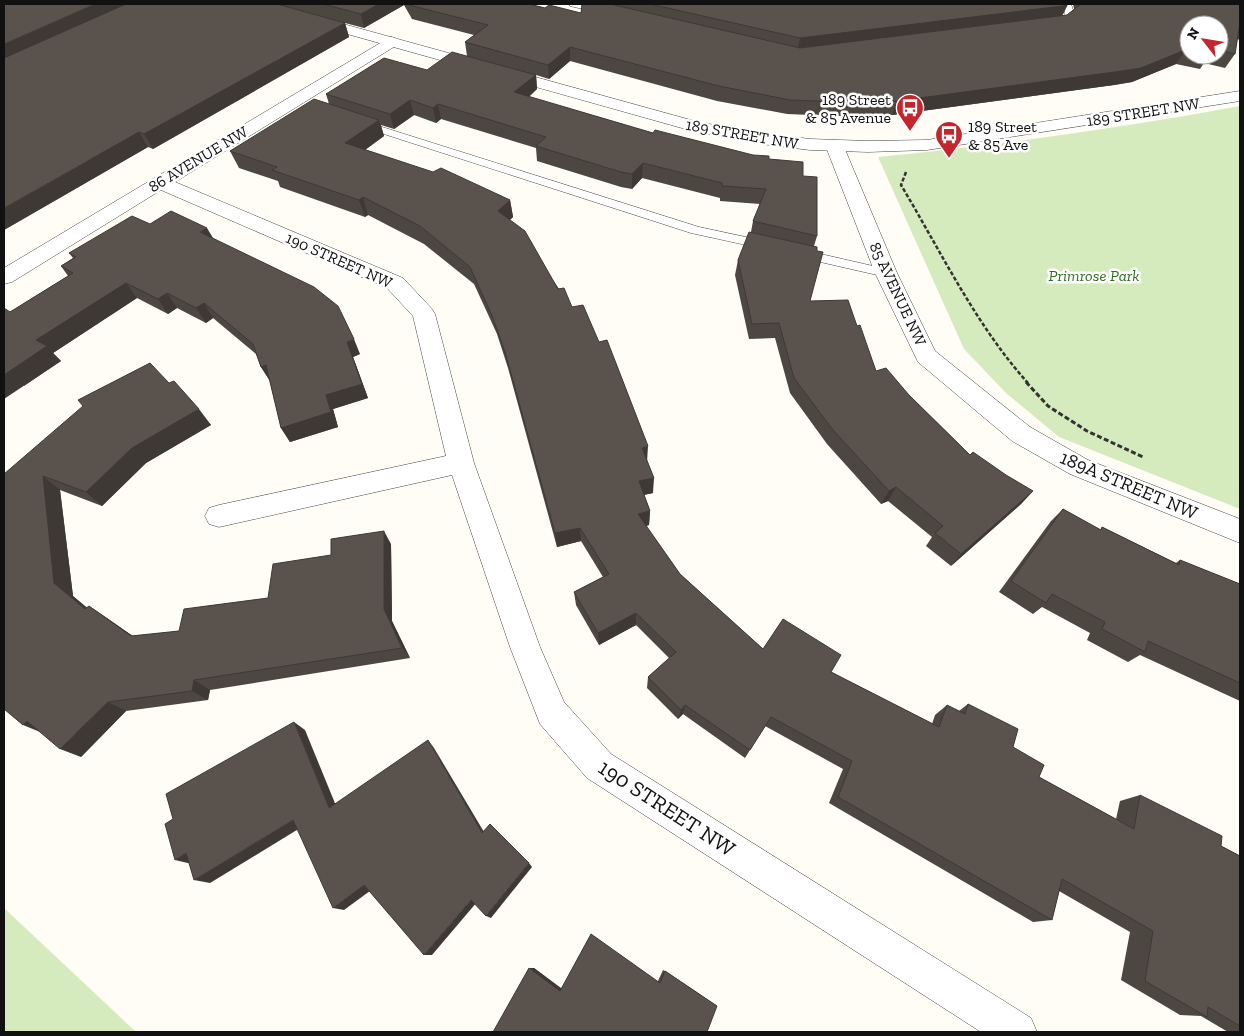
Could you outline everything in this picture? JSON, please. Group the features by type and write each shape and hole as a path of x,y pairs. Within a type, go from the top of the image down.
{"street":[{"name":"189 STREET NW","path":"256,4 712,130 781,143 835,147 896,147 957,141 1240,96"},
{"name":"86 AVENUE NW","path":"4,277 392,42"},
{"name":"85 AVENUE NW","path":"835,147 886,273 926,356 1021,434"},
{"name":"190 STREET NW","path":"159,182 395,283 424,314 461,463 526,647 552,713 599,766 1017,1032"},
{"name":"189A STREET NW","path":"1021,434 1079,467 1240,531"},
{"path":"219,516 461,463"}],"lane":[{"path":"573,4 610,12"},
{"path":"1041,27 1060,24 1070,16 1067,4"},
{"path":"293,102 312,108"},
{"path":"349,120 696,230 886,273"}],"path":[{"path":"909,167 901,185 986,328 1013,367 1048,406 1088,431 1149,459"}],"green space":[{"name":"Primrose Park","path":"1240,106 1240,509 1059,437 1006,393 964,349 878,157 1060,135"},
{"path":"4,908 136,1032 4,1032"}],"building":[{"path":"4,4 95,4 4,44"},
{"path":"126,4 277,4 345,23 144,134 139,132 4,208 4,58"},
{"path":"323,4 379,4 361,14"},
{"path":"529,4 545,8 549,5 581,13 582,4 610,4 800,48 1067,15 1081,4 1240,4 1240,23 1235,54 1229,52 1229,15 1179,15 1179,52 1141,68 897,101 839,102 790,100 719,86 570,47 548,65 465,42 488,25 409,5"},
{"path":"650,4 1066,4 1063,6 800,38"},
{"path":"452,52 536,75 514,92 653,133 655,130 753,155 769,156 769,159 803,162 803,176 817,177 817,236 753,221 766,189 722,186 722,183 643,163 632,174 621,172 536,146 546,137 438,104 433,108 410,100 390,114 326,94 384,58 427,70"},
{"path":"314,99 379,120 345,143 433,172 441,168 510,200 498,211 525,231 558,289 564,288 572,307 583,305 599,342 607,340 648,446 642,448 654,478 639,481 650,511 638,514 680,574 763,649 783,619 841,655 831,672 939,727 947,705 965,714 968,704 1018,729 1013,747 1044,765 1039,777 1134,829 1140,795 1222,836 1221,846 1240,856 1240,1026 1208,1007 1207,1017 1145,981 1153,931 1062,879 1052,920 838,797 852,761 771,717 750,750 685,705 681,710 648,677 676,652 636,613 598,633 574,592 609,574 580,528 555,533 505,352 493,318 470,267 420,226 363,197 359,200 272,170 277,167 230,151"},
{"path":"171,211 207,228 200,232 314,287 338,306 354,339 347,342 362,384 326,395 331,412 281,428 266,365 261,367 253,344 204,303 196,308 167,293 158,299 126,283 36,340 47,346 4,375 4,308 10,312 73,273 61,266 76,257 69,253 132,216 150,224"},
{"path":"749,232 817,247 817,251 823,252 810,301 848,300 857,326 860,325 876,371 886,368 909,395 970,455 973,452 1033,491 961,554 935,533 943,526 896,487 889,491 833,430 794,378 779,323 752,324 738,260"},
{"path":"150,363 169,383 174,381 199,409 132,448 86,492 43,476 54,583 85,609 89,606 131,636 179,631 184,609 268,598 273,564 331,555 331,539 384,531 384,609 402,648 194,680 192,691 108,702 60,749 27,721 23,725 4,709 4,474 83,406 78,400"},
{"path":"1063,509 1101,530 1102,527 1179,565 1180,560 1240,584 1240,683 1148,641 1145,652 1102,629 1105,622 1052,594 1046,603 1011,581"},
{"path":"294,722 329,808 428,740 482,833 490,824 529,863 486,916 471,900 424,955 364,885 333,908 293,820 194,880 186,853 175,860 165,824 173,819 166,794"},
{"path":"591,934 660,983 665,971 717,1006 707,1032 493,1032 529,968 560,991"}],"place":[{"name":"189 Street & 85 Avenue","path":"910,132"},
{"name":"189 Street & 85 Ave","path":"949,159"}]}
